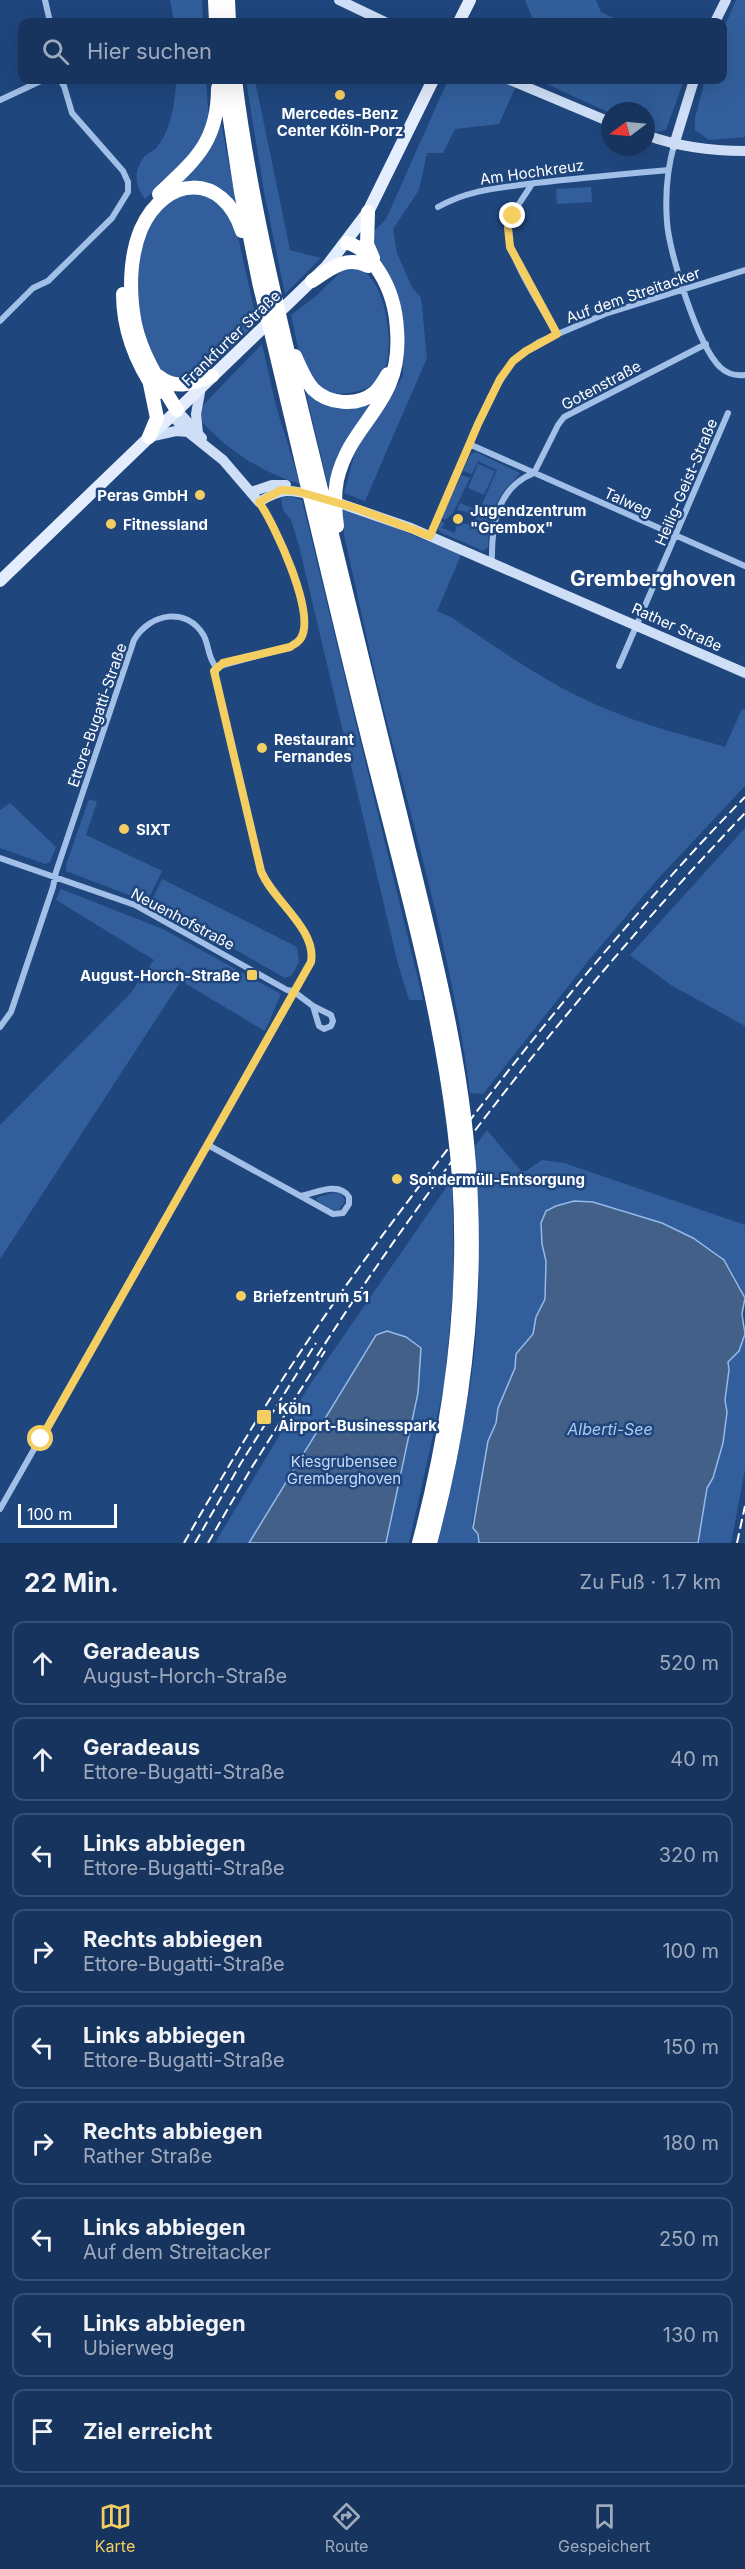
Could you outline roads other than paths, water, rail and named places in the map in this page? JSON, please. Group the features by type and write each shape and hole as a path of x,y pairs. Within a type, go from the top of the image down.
{"highway":[{"path":"215,0 216,18"},
{"path":"228,0 230,18"},
{"path":"175,413 152,377 139,366 126,326 123,281 128,249 144,211 193,163 206,143 217,112 218,84"},
{"path":"225,84 239,182 259,282 432,999 455,1129 461,1227 457,1338 444,1433 419,1543"},
{"path":"236,84 253,191 283,333 443,996 456,1059 468,1156 472,1275 468,1339 455,1434 430,1543"},
{"path":"149,437 157,418 152,377 139,337 132,303 131,284 141,231 152,211 163,199 187,187 206,189 220,195 236,215 259,282"},
{"path":"283,333 305,378 314,390 340,402 362,399 375,392 390,366 393,352 392,323 382,288 372,267 367,244 368,212"},
{"path":"343,585 335,510 336,482 351,447 388,391 397,364 395,316 388,292 356,244 347,243"},
{"path":"312,281 333,267 347,262 355,261 372,267"},
{"path":"152,377 177,386 212,376"}],"main road":[{"path":"461,18 470,0"},
{"name":"Frankfurter Straße","path":"0,581 297,296 347,243 368,212 431,84"}],"street":[{"path":"45,0 49,18"},
{"path":"339,0 377,18"},
{"path":"717,18 726,0"},
{"path":"0,100 34,84"},
{"path":"0,321 33,288 48,281 112,218 128,192 128,182 123,171 72,113 62,84"},
{"path":"520,84 601,118"},
{"path":"693,84 668,170 667,225 671,249 683,289 706,344 721,368 730,374 745,375"},
{"path":"657,139 680,125"},
{"path":"657,139 705,150 745,151"},
{"name":"Am Hochkreuz","path":"438,207 465,194 532,184 668,170"},
{"path":"532,184 508,227 508,239 513,255 557,334"},
{"name":"Auf dem Streitacker","path":"430,536 490,397 513,361 539,342 605,314 745,270"},
{"name":"Gotenstraße","path":"534,473 564,417 706,344"},
{"path":"193,433 201,387"},
{"path":"175,413 259,502 286,553 304,617 302,637 299,642 290,647 223,663 216,667"},
{"name":"Heilig-Geist-Straße","path":"619,666 728,414"},
{"path":"149,437 176,431 193,433"},
{"name":"Talweg","path":"469,444 745,566"},
{"path":"492,564 492,528 500,505 519,482 534,473"},
{"name":"Rather Straße","path":"251,492 272,486 356,508 430,536 745,673"},
{"path":"259,502 274,493 289,489"},
{"name":"Ettore-Bugatti-Straße","path":"0,1027 11,1012 122,674 140,630 149,622 170,616 195,624 203,636 216,667 214,671 261,871 268,886 306,934 312,948 311,962 307,972 293,991"},
{"name":"Neuenhofstraße","path":"0,858 135,905 287,990 293,991 313,1006"},
{"path":"0,1509 208,1145 293,991"},
{"path":"208,1145 333,1214 343,1213 349,1204 349,1197 340,1189 301,1196"}],"water":[{"name":"Alberti-See","path":"574,1201 593,1202 662,1223 693,1238 724,1260 745,1298 742,1314 745,1334 739,1351 728,1362 725,1400 727,1412 723,1443 713,1478 707,1488 698,1543 479,1543 478,1534 473,1528 488,1441 496,1423 498,1408 515,1368 516,1354 533,1334 536,1317 545,1299 546,1261 541,1223 546,1211"},
{"path":"387,1331 406,1337 421,1348 418,1393 386,1543 249,1543 376,1335"}],"railway":[{"path":"184,1543 284,1377 340,1294 404,1206 552,1016 646,904 745,797"},
{"path":"317,1356 414,1213 518,1075 629,941 745,813"},
{"path":"195,1543 241,1463 316,1343"},
{"path":"208,1543 252,1467 325,1351"},
{"path":"737,1543 745,1506"}],"place":[{"name":"Mercedes-Benz Center Köln-Porz","path":"340,95"},
{"name":"Peras GmbH","path":"200,495"},
{"name":"Jugendzentrum \"Grembox\"","path":"458,519"},
{"name":"Fitnessland","path":"111,524"},
{"name":"Restaurant Fernandes","path":"262,748"},
{"name":"SIXT","path":"124,829"},
{"name":"August-Horch-Straße","path":"252,975"},
{"name":"Sondermüll-Entsorgung","path":"397,1179"},
{"name":"Briefzentrum 51","path":"241,1296"},
{"name":"Köln Airport-Businesspark","path":"264,1417"}],"district":[{"name":"Gremberghoven","path":"653,578"}],"park label":[{"name":"Kiesgrubensee Gremberghoven","path":"344,1470"}]}
